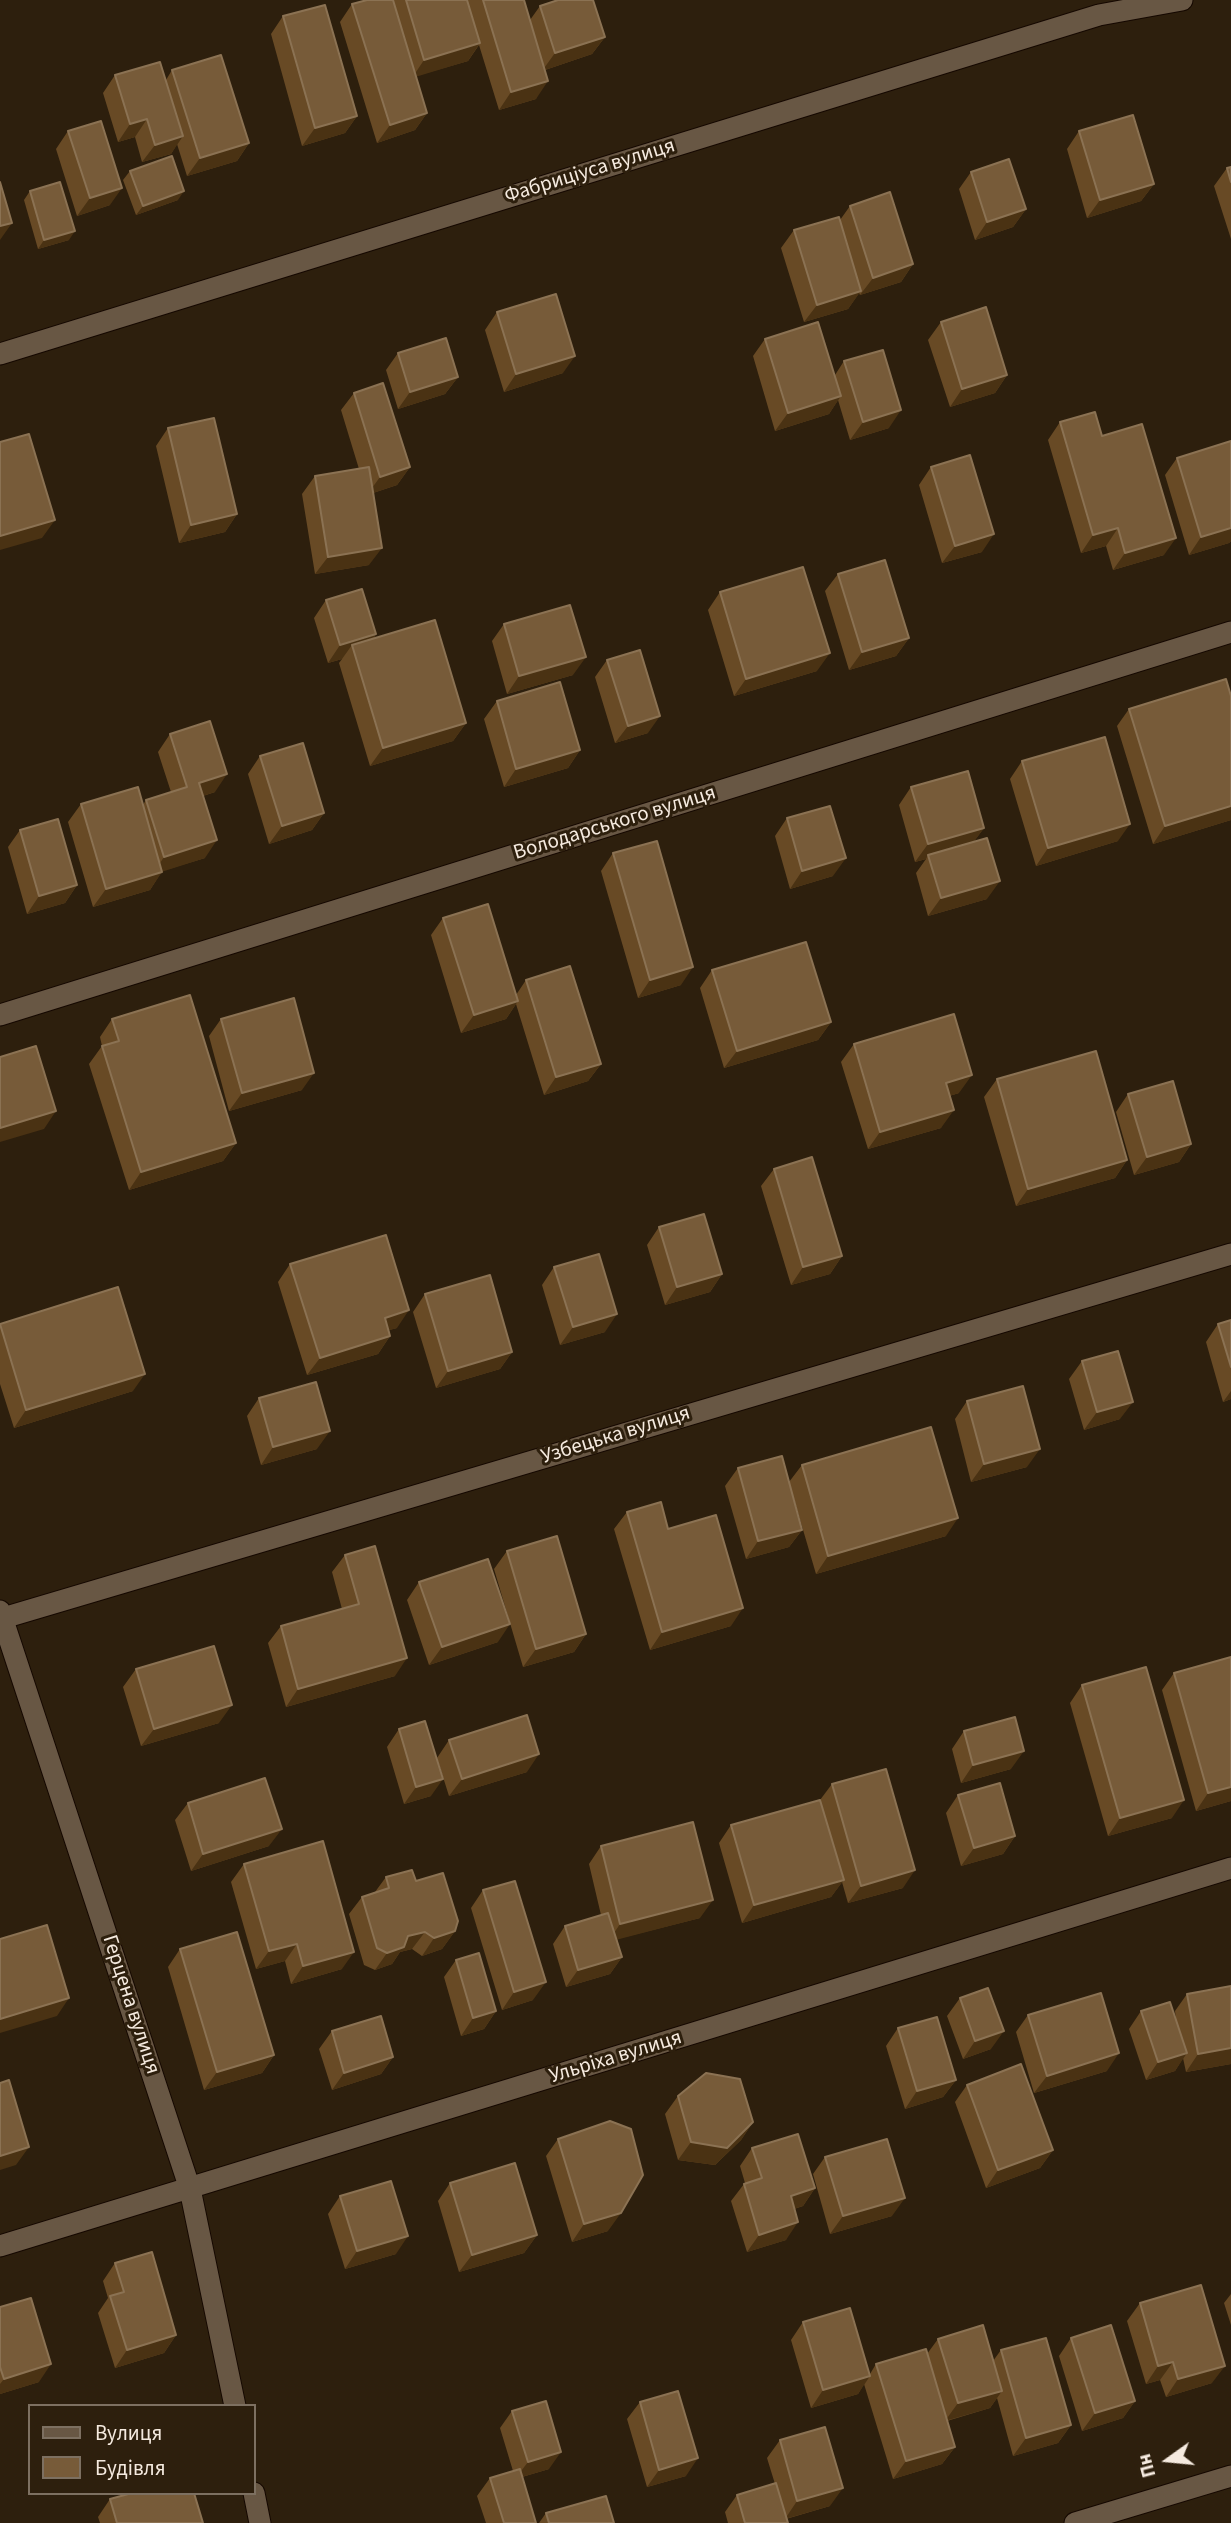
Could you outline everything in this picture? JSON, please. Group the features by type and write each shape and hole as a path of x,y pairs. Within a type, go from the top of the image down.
{"street":[{"name":"Фабриціуса вулиця","path":"0,354 1099,15 1182,0"},
{"name":"Володарського вулиця","path":"0,1015 1231,632"},
{"name":"Узбецька вулиця","path":"2,1616 1231,1254"},
{"name":"Герцена вулиця","path":"2,1616 190,2189 236,2404"},
{"name":"Ульріха вулиця","path":"0,2246 1231,1868"},
{"path":"1075,2523 1231,2476"},
{"path":"254,2495 260,2523"}],"building":[{"path":"367,0 393,0 427,113 390,125 352,4"},
{"path":"406,0 467,0 480,43 424,60"},
{"path":"483,0 524,0 548,81 511,92"},
{"path":"558,0 593,0 605,37 555,53 540,6"},
{"path":"325,5 357,116 315,128 283,16"},
{"path":"221,55 249,143 200,158 172,70"},
{"path":"160,62 183,136 155,145 147,119 130,124 115,75"},
{"path":"1133,115 1154,184 1100,200 1079,131"},
{"path":"101,121 122,188 90,198 68,131"},
{"path":"172,156 184,191 143,206 130,171"},
{"path":"1009,159 1026,209 987,222 971,172"},
{"path":"0,182 12,223 0,226"},
{"path":"60,182 75,231 44,240 30,191"},
{"path":"890,192 913,264 873,278 850,206"},
{"path":"839,217 861,291 817,305 794,230"},
{"path":"556,294 575,356 516,374 497,312"},
{"path":"986,307 1007,375 962,389 941,322"},
{"path":"818,322 841,396 788,413 765,339"},
{"path":"446,338 458,377 410,392 398,353"},
{"path":"883,350 901,410 863,422 844,361"},
{"path":"383,383 410,467 380,477 354,393"},
{"path":"1095,412 1102,436 1142,424 1176,538 1125,553 1118,528 1093,535 1060,422"},
{"path":"214,418 237,514 191,525 168,428"},
{"path":"29,434 55,520 0,536 0,442"},
{"path":"1231,441 1231,528 1201,537 1177,458"},
{"path":"970,455 994,534 955,546 931,467"},
{"path":"369,467 382,548 328,557 315,476"},
{"path":"885,560 909,638 862,652 838,574"},
{"path":"803,567 830,653 746,679 720,592"},
{"path":"362,589 376,634 340,645 326,600"},
{"path":"570,605 586,657 519,676 504,624"},
{"path":"435,620 466,723 383,748 352,645"},
{"path":"640,650 660,716 628,726 607,660"},
{"path":"1226,679 1231,696 1231,806 1165,826 1129,709"},
{"path":"560,682 580,750 516,769 497,701"},
{"path":"210,721 227,774 199,783 217,840 164,857 146,800 187,787 170,734"},
{"path":"1105,737 1130,824 1048,848 1022,761"},
{"path":"303,743 324,813 282,826 260,756"},
{"path":"968,771 984,828 928,844 911,787"},
{"path":"138,787 162,872 106,889 81,804"},
{"path":"830,806 846,858 802,871 787,818"},
{"path":"58,819 77,885 39,896 20,830"},
{"path":"987,838 1000,881 941,898 928,855"},
{"path":"657,841 693,967 650,980 613,853"},
{"path":"488,904 518,1001 474,1015 443,918"},
{"path":"806,942 831,1022 737,1051 712,970"},
{"path":"570,966 601,1064 556,1077 526,980"},
{"path":"190,995 236,1143 141,1172 102,1046 119,1041 112,1019"},
{"path":"294,998 314,1073 242,1093 221,1019"},
{"path":"954,1014 972,1075 946,1083 954,1110 880,1132 854,1044"},
{"path":"36,1046 56,1111 0,1128 0,1057"},
{"path":"1096,1051 1127,1160 1028,1189 997,1079"},
{"path":"1173,1081 1191,1144 1147,1157 1128,1094"},
{"path":"812,1157 842,1256 803,1267 774,1169"},
{"path":"704,1214 722,1274 677,1287 659,1227"},
{"path":"386,1235 409,1310 385,1318 390,1336 320,1358 290,1264"},
{"path":"599,1254 617,1314 573,1327 554,1267"},
{"path":"490,1275 512,1352 448,1371 425,1294"},
{"path":"118,1287 145,1374 26,1410 0,1324"},
{"path":"1231,1320 1231,1367 1218,1324"},
{"path":"1118,1351 1133,1402 1097,1412 1082,1361"},
{"path":"316,1382 330,1431 273,1447 259,1398"},
{"path":"1023,1386 1040,1449 984,1464 967,1401"},
{"path":"931,1427 958,1518 828,1556 802,1465"},
{"path":"782,1456 802,1530 758,1541 738,1468"},
{"path":"661,1502 668,1529 716,1515 743,1608 662,1632 627,1512"},
{"path":"557,1536 586,1634 536,1649 507,1551"},
{"path":"375,1546 407,1658 298,1689 281,1626 359,1604 345,1555"},
{"path":"488,1559 510,1624 442,1647 419,1582"},
{"path":"214,1646 232,1705 154,1729 136,1669"},
{"path":"1231,1657 1231,1787 1208,1793 1174,1673"},
{"path":"1146,1667 1184,1800 1120,1818 1082,1685"},
{"path":"527,1715 539,1754 462,1779 449,1740"},
{"path":"1015,1717 1024,1751 973,1765 964,1731"},
{"path":"425,1721 443,1779 416,1787 399,1729"},
{"path":"886,1769 915,1870 861,1886 832,1784"},
{"path":"265,1778 282,1829 203,1854 188,1803"},
{"path":"1000,1783 1015,1836 974,1848 958,1795"},
{"path":"820,1800 844,1880 754,1905 731,1825"},
{"path":"693,1822 713,1900 620,1924 601,1846"},
{"path":"323,1841 354,1952 303,1966 297,1944 269,1951 244,1864"},
{"path":"412,1870 416,1881 443,1873 458,1921 455,1931 434,1938 425,1932 408,1936 404,1947 387,1953 377,1948 362,1897 389,1888 386,1877"},
{"path":"515,1881 546,1982 514,1992 483,1890"},
{"path":"608,1913 622,1957 578,1970 565,1926"},
{"path":"47,1925 69,1998 0,2019 0,1939"},
{"path":"237,1932 274,2055 217,2072 180,1949"},
{"path":"479,1953 496,2011 473,2018 456,1960"},
{"path":"1231,1986 1231,2048 1198,2054 1187,1994"},
{"path":"988,1988 1004,2031 975,2041 960,1998"},
{"path":"1101,1993 1119,2053 1047,2076 1028,2015"},
{"path":"1170,2002 1187,2053 1158,2062 1141,2011"},
{"path":"381,2016 393,2057 344,2073 332,2031"},
{"path":"937,2017 956,2080 917,2091 898,2028"},
{"path":"1021,2064 1053,2150 998,2170 967,2085"},
{"path":"706,2073 740,2079 753,2122 727,2148 691,2142 678,2096"},
{"path":"9,2080 29,2147 0,2156 0,2083"},
{"path":"610,2121 631,2129 643,2175 621,2213 584,2224 558,2139"},
{"path":"798,2134 815,2188 791,2196 798,2222 759,2235 744,2184 762,2178 752,2148"},
{"path":"887,2139 905,2198 843,2216 825,2157"},
{"path":"515,2163 537,2235 472,2255 450,2183"},
{"path":"391,2181 408,2236 357,2251 340,2196"},
{"path":"152,2252 176,2335 127,2350 110,2296 124,2292 115,2263"},
{"path":"1201,2285 1225,2366 1178,2379 1173,2362 1158,2366 1140,2303"},
{"path":"31,2298 51,2364 4,2379 0,2367 0,2307"},
{"path":"850,2308 870,2376 823,2390 803,2322"},
{"path":"983,2325 1002,2391 958,2403 938,2339"},
{"path":"1111,2325 1135,2401 1095,2413 1071,2338"},
{"path":"1046,2338 1071,2425 1026,2438 1001,2350"},
{"path":"926,2349 955,2447 906,2461 876,2364"},
{"path":"678,2391 698,2458 659,2470 640,2402"},
{"path":"546,2401 561,2452 528,2462 512,2411"},
{"path":"825,2427 843,2488 797,2501 780,2440"},
{"path":"520,2469 536,2523 504,2523 490,2478"},
{"path":"776,2483 788,2523 745,2523 737,2495"},
{"path":"125,2495 195,2495 203,2523 117,2523 110,2499"},
{"path":"606,2496 614,2523 549,2523 546,2513"}]}
